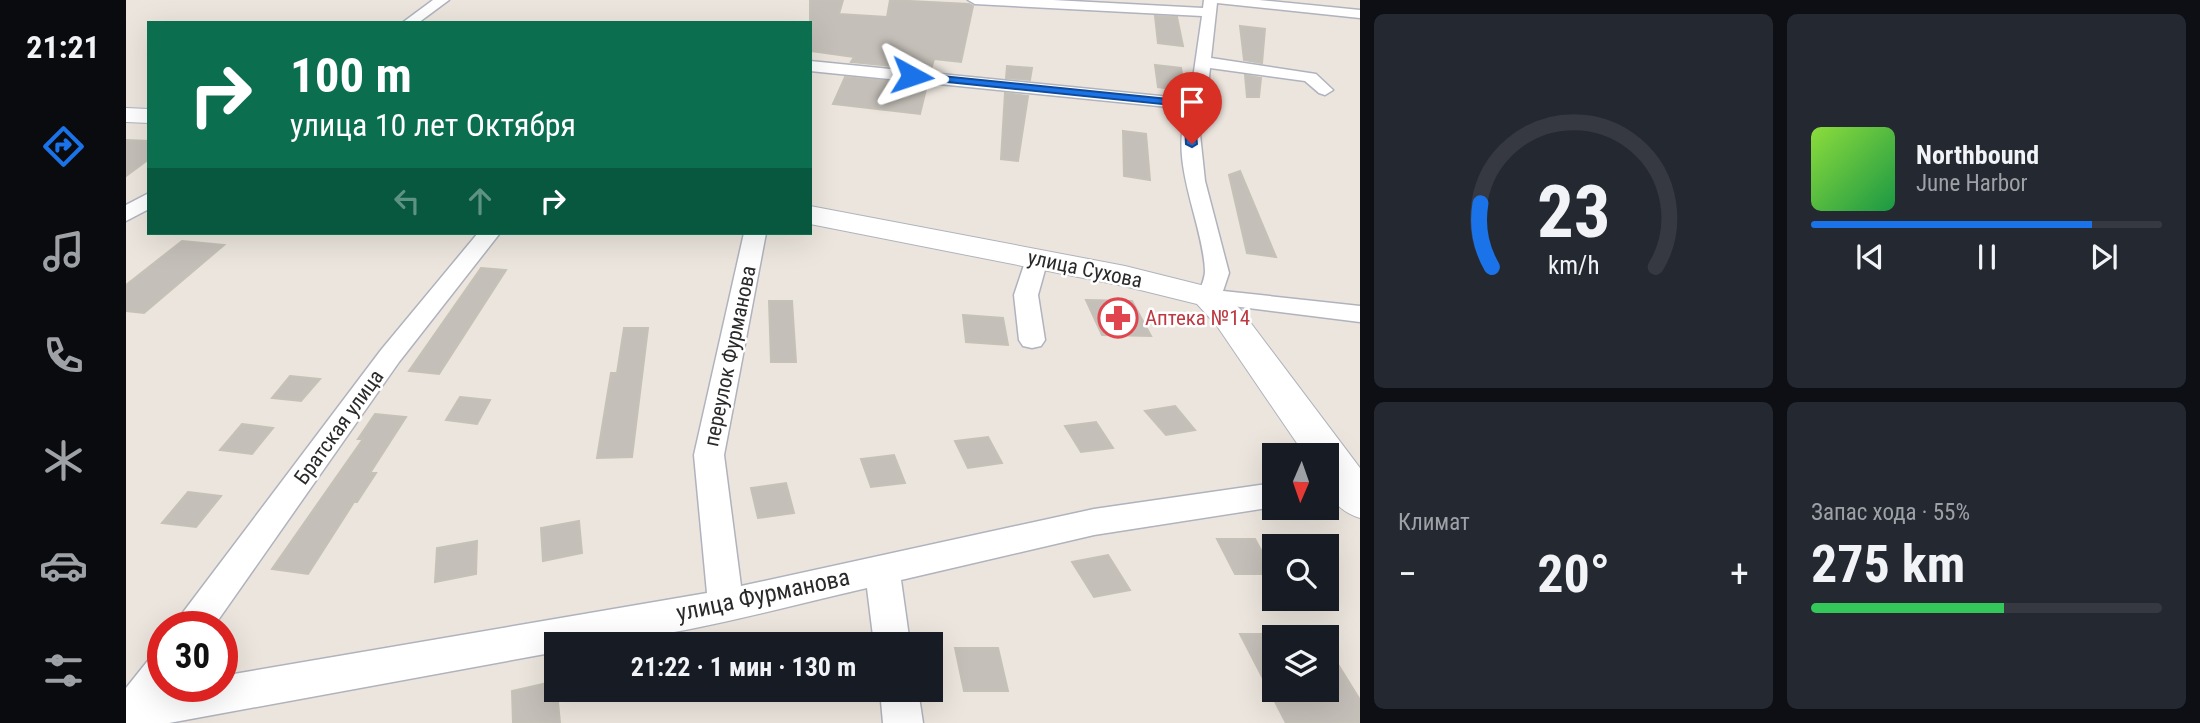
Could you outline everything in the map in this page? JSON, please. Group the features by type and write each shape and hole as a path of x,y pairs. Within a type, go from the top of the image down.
{"street":[{"path":"412,21 442,0"},
{"path":"975,0 1213,4 1360,14"},
{"path":"1213,4 1198,105 1190,125 1195,181 1217,273 1209,297 1229,318 1345,490"},
{"path":"1204,62 1310,77 1325,90"},
{"path":"812,66 1198,105"},
{"path":"126,115 147,116"},
{"path":"126,215 147,200"},
{"name":"улица Сухова","path":"812,215 1125,276 1209,297 1360,314"},
{"name":"Братская улица","path":"205,611 390,356 487,235"},
{"name":"переулок Фурманова","path":"726,605 709,455 755,235"},
{"path":"1032,341 1026,295 1037,259"},
{"name":"улица Фурманова","path":"129,714 726,605 1094,522 1262,497"},
{"path":"882,568 890,632"},
{"path":"129,714 147,691"},
{"path":"900,702 903,723"}],"building":[{"path":"810,0 843,0 839,14 887,17 890,0 973,6 961,62 934,59 931,70 851,62 854,57 812,51"},
{"path":"1155,16 1177,17 1183,46 1158,43"},
{"path":"1240,26 1265,29 1262,63 1244,60"},
{"path":"1155,65 1181,68 1185,91 1158,87"},
{"path":"1007,66 1032,68 1030,80 1006,78"},
{"path":"1245,75 1261,78 1259,97 1247,97"},
{"path":"845,77 927,85 920,114 833,104"},
{"path":"1005,93 1028,96 1018,161 1001,159"},
{"path":"1123,131 1146,134 1150,180 1124,176"},
{"path":"126,140 147,141 147,160 126,176"},
{"path":"1240,171 1276,257 1247,253 1229,175"},
{"path":"182,241 224,245 144,313 126,311 126,285"},
{"path":"481,268 506,270 439,374 409,371"},
{"name":"Аптека №14","path":"1086,300 1132,301 1151,336 1102,335"},
{"path":"769,301 792,301 796,362 771,362"},
{"path":"963,315 1003,318 1008,345 966,342"},
{"path":"624,328 648,328 632,457 597,458 611,373 617,373"},
{"path":"290,376 320,379 301,401 272,398"},
{"path":"460,397 490,400 477,424 446,420"},
{"path":"1175,406 1195,430 1166,435 1145,411"},
{"path":"375,414 406,417 370,473 376,473 357,502 354,502 308,574 272,569 363,439 358,439"},
{"path":"1096,422 1113,448 1081,452 1065,426"},
{"path":"242,424 273,428 252,454 220,450"},
{"path":"988,437 1002,463 968,468 955,441"},
{"path":"894,455 905,483 871,487 861,459"},
{"path":"786,483 794,513 758,518 751,488"},
{"path":"188,492 221,496 196,527 162,523"},
{"path":"579,521 582,553 543,561 541,528"},
{"path":"1217,539 1255,539 1262,552 1262,574 1235,574"},
{"path":"477,541 476,574 435,582 437,548"},
{"path":"1108,555 1130,590 1094,597 1072,562"},
{"path":"1240,634 1262,634 1262,677"},
{"path":"955,648 998,648 1008,691 964,691"},
{"path":"1339,666 1360,700 1360,723 1286,723 1275,702 1339,702"},
{"path":"544,684 544,702 558,702 560,723 513,723 512,691"}],"place":[{"name":"Аптека №14","path":"1118,318"}],"route":[{"path":"912,76 1198,105 1190,125 1192,144"}]}
